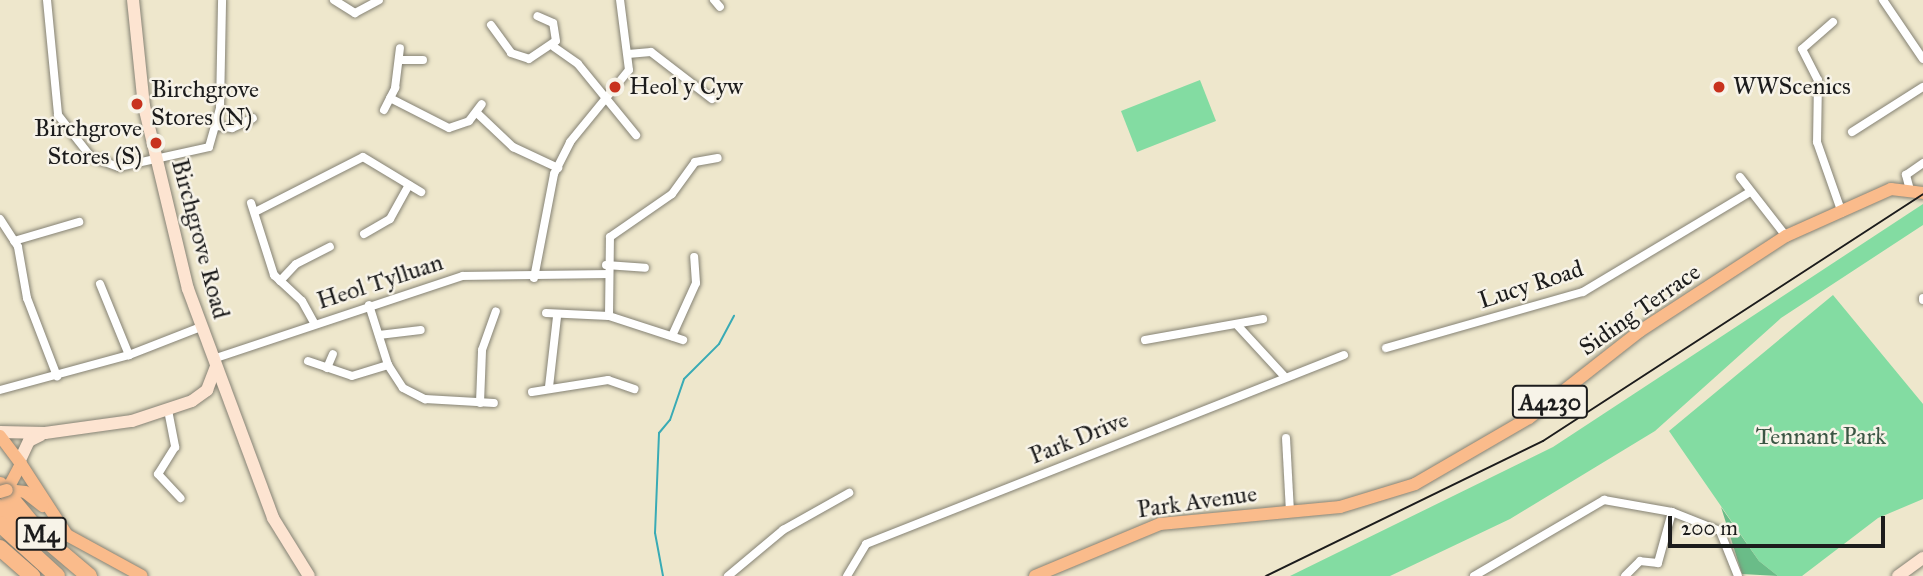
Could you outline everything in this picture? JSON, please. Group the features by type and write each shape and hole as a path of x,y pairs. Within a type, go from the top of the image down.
{"highway":[{"name":"M4","path":"5,487 44,538 89,576"},
{"name":"M4","path":"0,507 77,576"},
{"name":"M4","path":"0,524 57,576"},
{"name":"M4","path":"0,548 32,576"}],"main road":[{"name":"Birchgrove Road","path":"133,0 157,162 201,327 273,518 309,576"},
{"name":"A4230","path":"1786,236 1891,189 1917,191"},
{"name":"Siding Terrace","path":"1290,512 1364,502 1447,468 1529,418 1640,331 1786,236"},
{"path":"0,434 45,433 168,410 192,401 207,390 215,363"},
{"path":"192,401 230,403"},
{"path":"45,433 29,441 5,487 30,495 80,545 142,576"},
{"path":"0,434 20,462 46,509"},
{"name":"Park Avenue","path":"1035,576 1160,524 1290,512"},
{"path":"1898,576 1923,558"}],"street":[{"path":"47,0 54,103 66,131 109,165 157,162 209,147 218,126 222,0"},
{"path":"334,0 362,13 379,0"},
{"path":"534,278 558,168 570,142 626,78 628,54 620,0"},
{"path":"1882,0 1923,59"},
{"path":"537,16 552,23 554,47 608,99 636,135"},
{"path":"1833,22 1804,43 1818,80 1816,142 1842,213"},
{"path":"491,25 504,46 522,58 554,47"},
{"path":"384,110 400,60 400,48"},
{"path":"628,54 651,52 712,99"},
{"path":"400,60 423,60"},
{"path":"1852,132 1923,88"},
{"path":"390,98 440,127 459,126 477,113 482,104"},
{"path":"477,113 513,147 558,168"},
{"path":"218,126 232,128 253,118"},
{"path":"256,212 363,157 421,192"},
{"path":"609,316 606,270 610,237 665,200 695,162 718,158"},
{"path":"1917,191 1906,174 1923,163"},
{"path":"1740,177 1786,236"},
{"path":"364,234 390,219 409,185"},
{"name":"Lucy Road","path":"1386,348 1583,292 1750,192"},
{"path":"251,203 256,212 269,265 280,281 309,310 314,323"},
{"path":"0,219 14,241 57,376"},
{"path":"369,219 374,229"},
{"path":"14,241 74,226"},
{"path":"280,281 296,264 330,247"},
{"path":"672,336 696,284 694,257"},
{"name":"Heol Tylluan","path":"215,363 314,323 463,276 534,278 645,268"},
{"path":"100,284 129,355"},
{"path":"369,305 388,365 403,388 425,400 494,403"},
{"path":"480,403 482,349 496,311"},
{"path":"546,313 557,317 609,316 683,340"},
{"path":"549,387 557,317"},
{"path":"1145,340 1238,326 1263,319"},
{"path":"1238,326 1283,375"},
{"path":"0,390 129,355 201,327"},
{"path":"379,335 421,330"},
{"path":"327,368 333,355"},
{"name":"Park Drive","path":"847,576 866,544 1283,375 1344,355"},
{"path":"308,361 352,376 388,365"},
{"path":"532,392 549,387 608,380 634,389"},
{"path":"168,410 176,447 158,474 180,498"},
{"path":"1286,438 1290,512"},
{"path":"728,576 783,530 849,493"},
{"path":"1474,576 1604,500 1672,512 1720,531 1738,576"},
{"path":"1625,576 1640,561 1658,563 1672,512"}],"green space":[{"path":"1200,80 1216,121 1137,152 1121,111"},
{"path":"1923,204 1923,225 1781,318 1655,431 1510,519 1390,576 1290,576 1553,447"},
{"name":"Tennant Park","path":"1833,295 1923,404 1923,499 1878,518 1802,576 1778,576 1759,561 1669,431"},
{"path":"1721,507 1759,561 1778,576 1742,574"}],"waterway":[{"path":"663,576 655,533 659,433 670,420 684,379 719,344 734,316"}],"railway":[{"path":"1266,576 1543,441 1923,194"}],"place":[{"name":"Heol y Cyw","path":"615,87"},
{"name":"WWScenics","path":"1719,87"},
{"name":"Birchgrove Stores (N)","path":"137,104"},
{"name":"Birchgrove Stores (S)","path":"156,143"}]}
